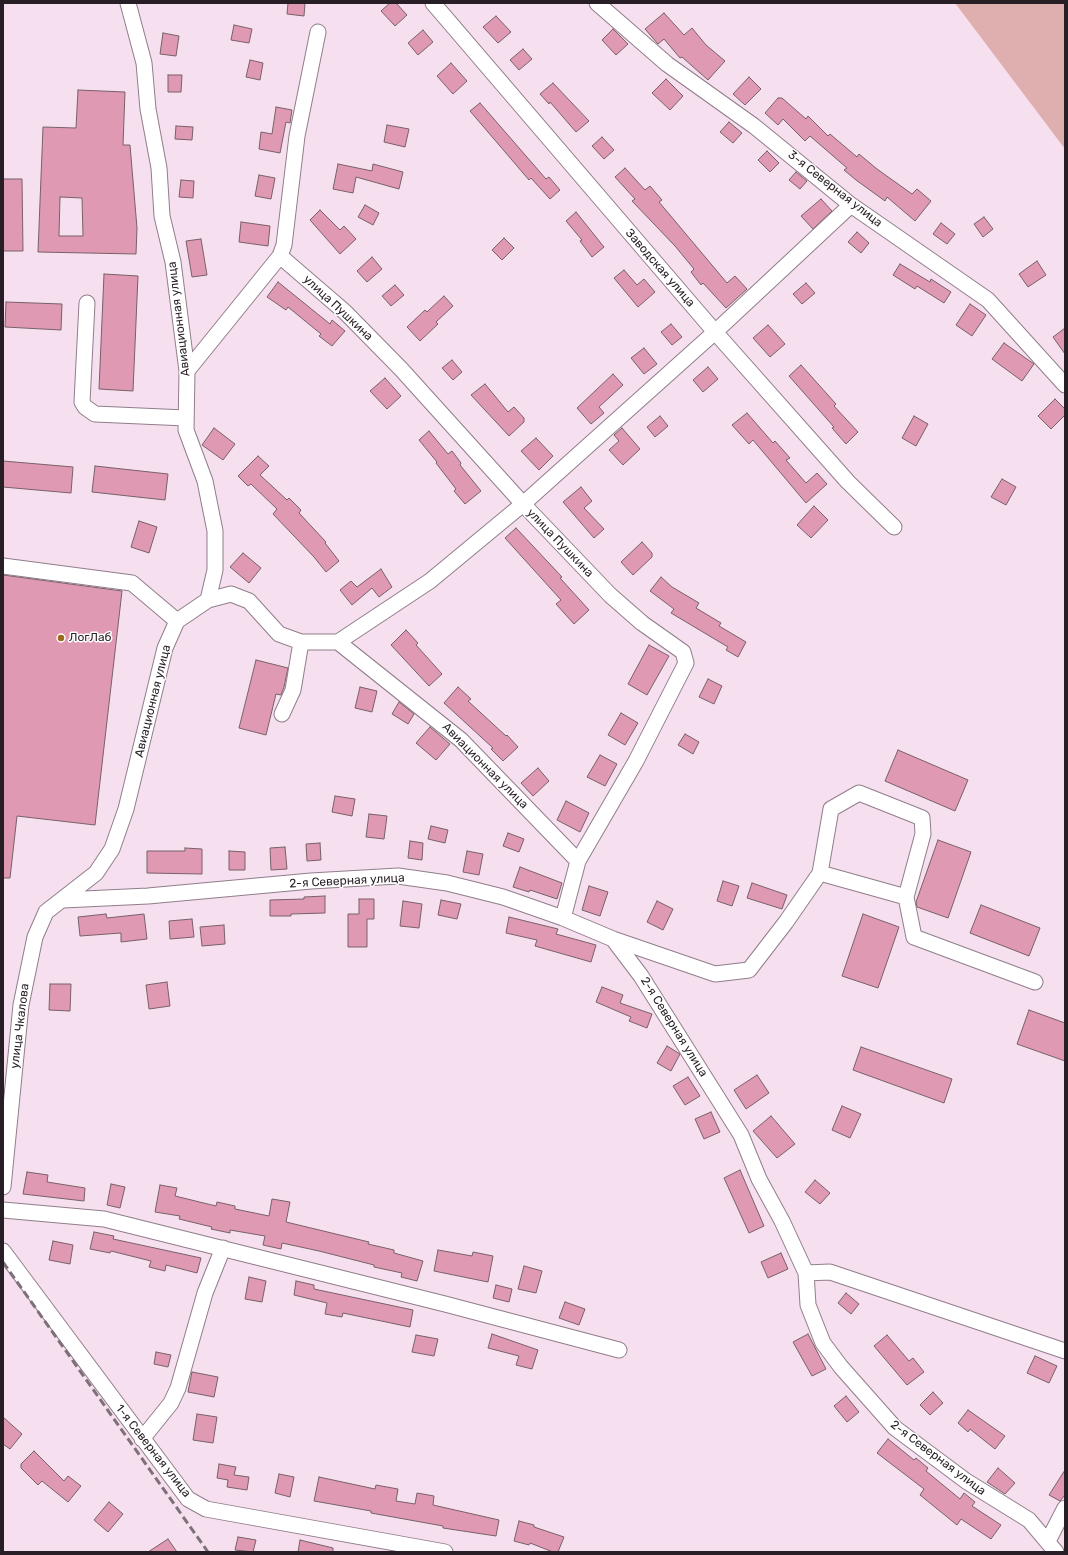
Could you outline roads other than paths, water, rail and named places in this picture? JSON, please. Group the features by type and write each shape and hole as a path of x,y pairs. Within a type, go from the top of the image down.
{"street":[{"name":"Авиационная улица","path":"128,3 144,63 148,109 159,168 162,216 173,262 187,371 186,430 205,481 215,531 215,570 208,600"},
{"name":"Заводская улица","path":"433,3 715,332 848,482 894,527"},
{"name":"3-я Северная улица","path":"597,3 667,64 754,126 851,205 988,300 1065,385"},
{"path":"187,371 280,256 284,246 297,136 318,32"},
{"path":"3,566 132,583 177,621 208,600 231,594 249,601 279,634 301,642 338,642 430,581 523,504 715,332 851,205"},
{"name":"улица Пушкина","path":"280,256 345,312 401,369 523,504 610,595 642,623 683,652 686,663 636,761 578,861"},
{"path":"87,303 82,402 85,407 94,414 186,418"},
{"name":"Авиационная улица","path":"63,900 96,873 112,849 126,808 165,648 177,621"},
{"path":"282,714 293,690 301,642"},
{"name":"Авиационная улица","path":"338,642 461,740 578,861"},
{"path":"613,939 715,974 749,970 786,922 820,873 831,809 859,793 922,818 923,834 906,897 914,937 1035,982"},
{"path":"563,918 578,861"},
{"path":"820,873 906,897"},
{"name":"2-я Северная улица","path":"63,900 148,896 311,881 398,876 447,883 503,897 563,918 613,939 641,976 741,1135 759,1179 782,1220 806,1273 808,1305 823,1343 841,1368 895,1428 966,1481 1029,1520 1052,1546"},
{"name":"улица Чкалова","path":"3,1187 21,1005 33,944 46,912 63,900"},
{"path":"3,1210 104,1219 223,1248 619,1350"},
{"path":"142,1439 171,1403 178,1388 205,1293 223,1248"},
{"name":"1-я Северная улица","path":"3,1251 188,1499 206,1509 445,1552"},
{"path":"806,1273 830,1272 1065,1350"},
{"path":"1052,1546 1065,1508"}],"railway":[{"path":"3,1262 208,1552"}],"place":[{"name":"ЛогЛаб","path":"61,638"}]}
